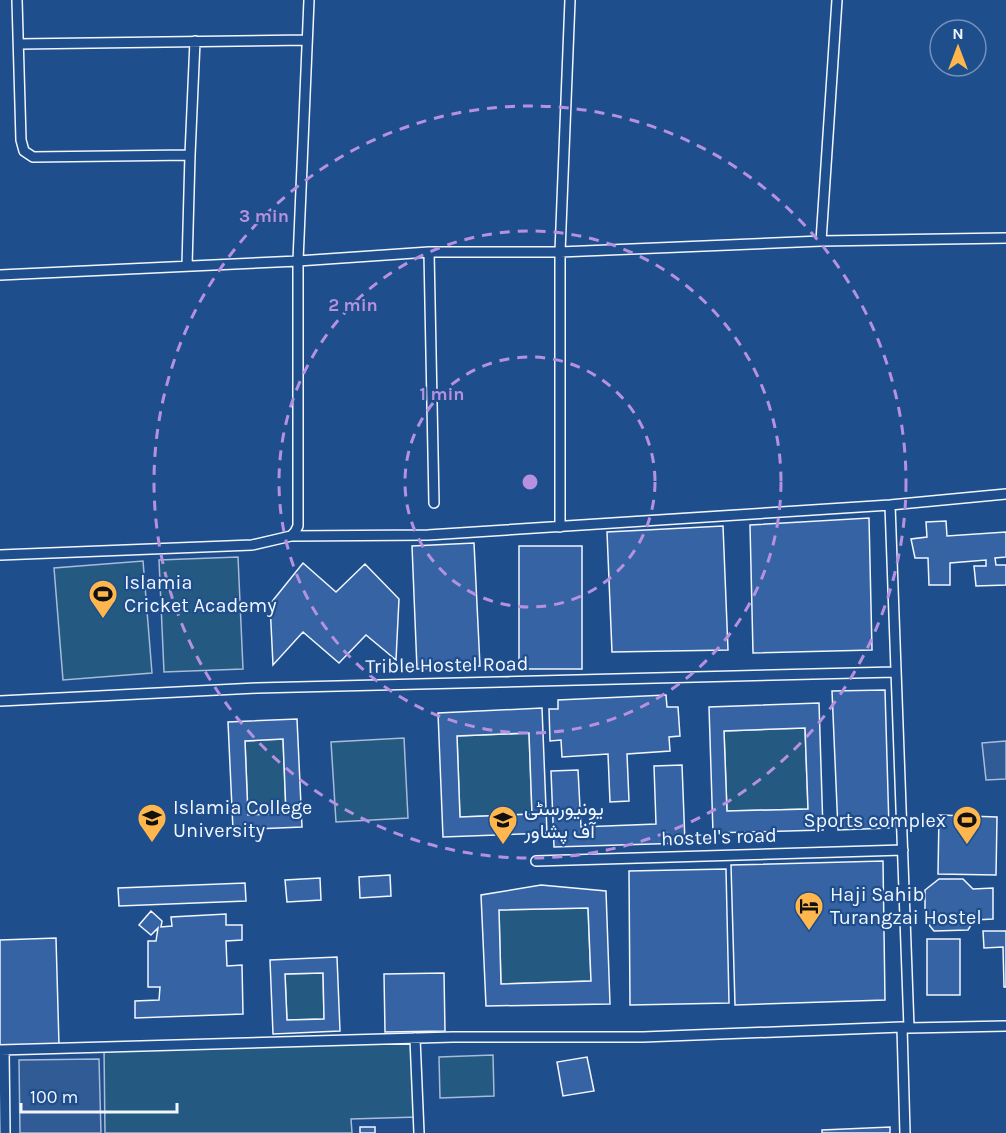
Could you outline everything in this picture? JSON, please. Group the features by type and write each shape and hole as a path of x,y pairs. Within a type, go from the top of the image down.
{"street":[{"path":"17,0 21,140 24,151 33,157 190,155"},
{"path":"291,536 296,532 298,526 298,261 309,0"},
{"path":"560,527 560,252 570,0"},
{"path":"821,241 837,0"},
{"path":"19,44 306,40"},
{"path":"187,266 195,41"},
{"path":"0,275 298,261 429,252 560,252 821,241 1006,238"},
{"path":"429,252 434,503"},
{"path":"0,555 242,545 291,536 428,535 560,527 890,505 1006,494"},
{"path":"890,505 903,850 905,1133"},
{"name":"Trible Hostel Road","path":"0,701 257,688 895,672"},
{"name":"hostel's road","path":"536,861 903,850"},
{"path":"5,1133 2,1050 415,1038 643,1037 1006,1026"},
{"path":"415,1038 419,1133"}],"shaded area":[{"path":"238,557 243,669 164,672 159,560"},
{"name":"Islamia Cricket Academy","path":"143,561 152,673 63,680 54,568"},
{"path":"805,728 808,809 727,811 724,731"},
{"path":"529,733 532,814 460,817 457,736"},
{"path":"404,738 408,818 336,822 331,742"},
{"path":"283,739 286,813 248,815 245,741"},
{"path":"1006,741 1006,779 986,780 982,743"},
{"path":"588,908 591,981 501,984 499,910"},
{"path":"323,973 324,1019 287,1020 285,974"},
{"path":"415,1038 418,1117 351,1119 352,1133 105,1133 104,1047"},
{"path":"493,1055 494,1096 440,1098 439,1057"},
{"path":"99,1059 101,1133 20,1133 19,1060"}],"building":[{"path":"869,518 872,650 753,653 750,525"},
{"path":"946,521 947,536 1006,532 1006,557 995,558 996,565 1006,565 1006,585 976,586 974,566 986,566 986,560 950,563 950,585 929,585 928,558 915,558 911,539 927,537 926,522"},
{"path":"723,526 728,650 612,652 607,532"},
{"path":"474,543 480,666 417,669 412,546"},
{"path":"519,546 582,546 582,669 519,669"},
{"path":"303,563 336,592 365,564 399,599 396,660 366,635 339,663 303,632 273,665 270,604"},
{"path":"885,690 889,828 838,830 832,691"},
{"path":"666,695 667,707 678,707 680,736 669,737 670,751 627,754 629,801 610,802 608,754 562,757 561,740 550,741 549,709 558,709 558,700"},
{"path":"819,703 823,830 713,833 709,707","holes":["805,728 808,809 727,811 724,731"]},
{"path":"542,708 547,833 443,837 438,713","holes":["529,733 532,814 460,817 457,736"]},
{"path":"297,719 302,827 233,830 228,722","holes":["283,739 286,813 248,815 245,741"]},
{"path":"682,765 685,843 554,847 551,771 578,770 581,827 656,824 654,766"},
{"name":"Sports complex","path":"939,815 997,817 996,875 938,874"},
{"name":"Haji Sahib Turangzai Hostel","path":"883,861 885,1000 735,1005 731,865"},
{"path":"726,869 729,1003 630,1005 629,871"},
{"path":"390,875 391,896 360,898 359,877"},
{"path":"320,878 321,900 287,902 285,880"},
{"path":"939,879 963,879 973,889 993,888 993,919 974,920 968,930 934,931 925,920 925,890"},
{"path":"245,883 246,901 119,906 118,888"},
{"path":"541,885 606,891 610,1004 486,1006 481,895","holes":["588,908 591,981 501,984 499,910"]},
{"path":"151,911 162,921 161,927 172,926 171,917 226,914 226,925 242,925 242,940 226,941 227,966 242,965 243,1014 135,1018 135,1001 159,1000 160,987 148,987 148,941 156,941 158,928 151,935 139,925"},
{"path":"983,931 1006,931 1006,987 1004,987 1003,947 984,948"},
{"path":"56,938 59,1045 0,1046 0,940"},
{"path":"927,939 960,939 960,995 927,995"},
{"path":"337,957 340,1031 273,1034 270,960","holes":["323,973 324,1019 287,1020 285,974"]},
{"path":"444,973 445,1031 385,1032 384,974"},
{"path":"587,1057 594,1091 563,1096 557,1062"},
{"path":"360,1127 375,1127 375,1133 360,1133"},
{"path":"890,1127 890,1133 822,1133 822,1130"}],"place":[{"name":"Islamia Cricket Academy","path":"103,620"},
{"name":"Islamia College University","path":"152,844"},
{"name":"یونیورسٹی آف پشاور","path":"503,846"},
{"name":"Sports complex","path":"967,846"},
{"name":"Haji Sahib Turangzai Hostel","path":"809,932"}]}
